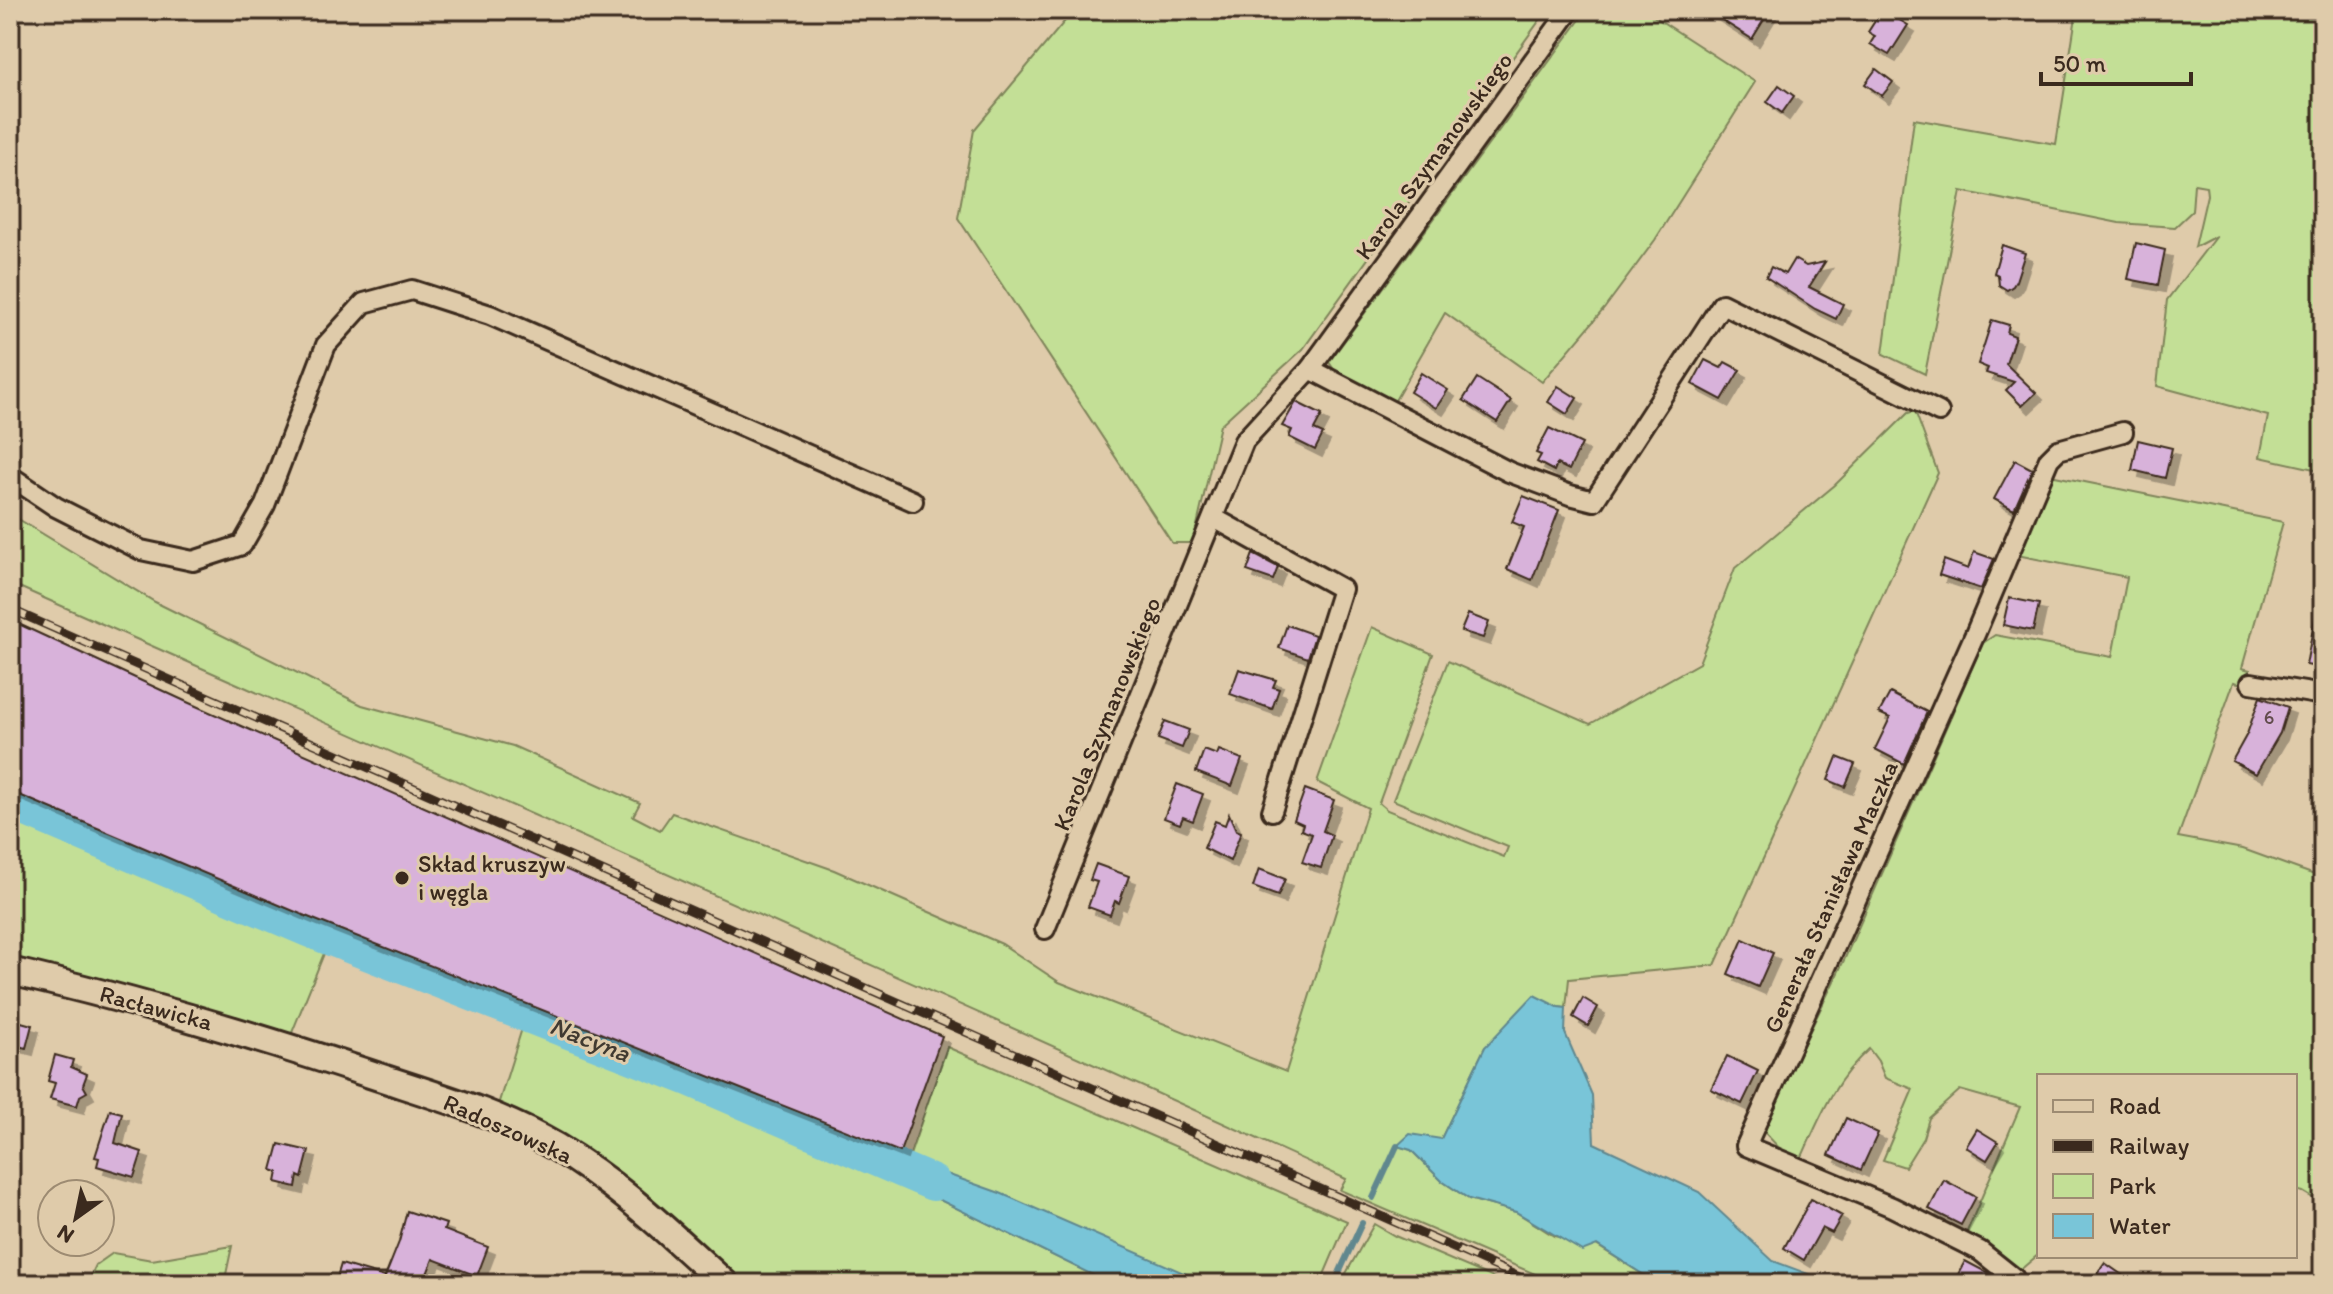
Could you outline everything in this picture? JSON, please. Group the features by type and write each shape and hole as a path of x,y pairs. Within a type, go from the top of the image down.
{"street":[{"name":"Karola Szymanowskiego","path":"1045,929 1244,441 1310,369 1570,10"},
{"path":"10,476 56,507 141,550 193,561 242,545 265,505 326,345 364,303 412,290 490,315 913,501"},
{"path":"1310,369 1509,472 1594,501 1722,304 1939,412"},
{"name":"Generała Stanisława Maczka","path":"2017,1284 2014,1278 1980,1251 1892,1207 1746,1146 1976,632 2049,459 2058,450 2123,432"},
{"path":"1214,518 1342,589 1272,811"},
{"path":"2251,683 2323,695"},
{"name":"Racławicka","path":"10,971 203,1020 301,1051"},
{"name":"Radoszowska","path":"301,1051 484,1113 554,1146 636,1204 725,1284"}],"green space":[{"path":"1074,10 1547,10 1303,349 1220,425 1193,543 1172,543 958,218 974,130"},
{"path":"1587,10 1644,10 1755,82 1655,240 1604,309 1542,382 1445,313 1393,404 1338,376 1329,362"},
{"path":"2077,10 2323,10 2323,471 2260,457 2268,416 2157,386 2167,300 2216,236 2195,247 2207,195 2206,186 2194,184 2192,211 2175,227 2119,223 1961,191 1925,374 1883,354 1914,119 2056,144"},
{"path":"1915,411 1938,473 1715,965 1569,979 1566,1008 1558,1007 1485,1047 1441,1139 1398,1146 1411,1150 1442,1181 1469,1199 1516,1212 1554,1236 1596,1245 1658,1284 1558,1284 1340,1190 1346,1179 1179,1103 10,583 10,514 155,602 362,705 513,746 640,803 633,816 660,830 672,813 834,870 1002,944 1059,982 1286,1072 1368,808 1317,782 1372,627 1433,654 1379,803 1387,810 1504,857 1508,847 1393,800 1448,661 1590,724 1699,663 1735,568 1835,485 1908,413"},
{"path":"2050,475 2283,522 2242,668 2250,670 2243,684 2234,682 2178,837 2243,849 2323,878 2323,1204 2297,1190 2297,1074 2037,1074 2037,1256 2019,1271 1966,1234 2020,1107 1960,1090 1929,1118 1923,1138 1905,1167 1883,1160 1913,1089 1885,1078 1869,1049 1837,1086 1801,1159 1782,1151 1765,1133 1768,1118 1845,958 1983,643 1995,635 2112,657 2127,577 2017,555"},
{"path":"10,816 327,946 289,1040 10,966"},
{"path":"524,1022 885,1173 1111,1284 739,1284 619,1175 564,1137 498,1105"},
{"path":"947,1047 1347,1221 1320,1284 1203,1284 909,1158"},
{"path":"1374,1224 1395,1236 1508,1284 1340,1284"},
{"path":"232,1246 224,1284 87,1284 96,1265 106,1258 116,1258 116,1254 152,1260"}],"water":[{"path":"1534,995 1566,1008 1565,1033 1592,1095 1594,1143 1699,1192 1773,1261 1835,1284 1658,1284 1597,1245 1582,1251 1516,1212 1469,1199 1442,1181 1411,1150 1397,1146 1410,1134 1441,1139 1485,1047"},
{"path":"893,1155 1000,1193 1209,1284 1111,1284 885,1173"}],"building":[{"path":"1706,10 1770,10 1752,39"},
{"path":"1882,10 1908,25 1889,55 1870,44 1875,36 1868,32"},
{"path":"1876,69 1893,82 1882,96 1865,84"},
{"path":"1779,85 1794,96 1782,113 1767,102"},
{"path":"2136,243 2165,250 2158,285 2128,279"},
{"path":"2002,245 2025,253 2016,281 2007,290 1999,285 1998,275 1994,273"},
{"path":"1794,259 1806,266 1825,262 1809,287 1843,304 1836,319 1766,277 1771,267 1785,274"},
{"path":"1992,320 2009,325 2007,333 2015,336 2006,364 2036,393 2022,406 2006,390 2014,382 1986,373 1988,368 1978,364"},
{"path":"1705,360 1721,368 1725,362 1740,370 1722,400 1692,384"},
{"path":"1421,373 1448,390 1436,408 1410,392"},
{"path":"1477,378 1511,400 1497,422 1463,400"},
{"path":"1558,386 1577,398 1567,414 1548,402"},
{"path":"1296,402 1322,415 1314,430 1323,434 1315,450 1289,437 1292,430 1282,426"},
{"path":"1549,428 1582,444 1569,470 1557,464 1554,471 1537,462 1541,455 1536,453"},
{"path":"2138,440 2172,448 2165,478 2132,470"},
{"path":"2015,460 2032,469 2014,510 1994,499"},
{"path":"1523,496 1559,510 1532,580 1507,569 1524,527 1512,522"},
{"path":"1974,552 1994,559 1981,589 1939,575 1944,560 1968,569"},
{"path":"1253,554 1278,567 1273,580 1247,571"},
{"path":"2009,598 2039,604 2033,631 2003,625"},
{"path":"1468,614 1489,622 1483,638 1461,631"},
{"path":"2315,618 2323,619 2323,668 2306,665"},
{"name":"Skład kruszyw i węgla","path":"10,620 187,702 942,1036 900,1152 303,915 10,791"},
{"path":"1287,625 1315,635 1308,658 1279,648"},
{"path":"1239,669 1276,680 1273,687 1279,689 1272,709 1230,694"},
{"path":"1890,693 1927,712 1904,764 1875,749 1890,718 1879,713"},
{"path":"2260,697 2288,707 2280,733 2256,774 2232,761 2247,734"},
{"path":"1165,721 1189,730 1182,748 1158,739"},
{"path":"1204,750 1217,755 1219,750 1242,759 1232,786 1196,772"},
{"path":"1837,757 1855,764 1845,787 1828,780"},
{"path":"1177,784 1203,794 1193,821 1183,817 1180,824 1164,818"},
{"path":"1305,789 1334,800 1323,831 1332,835 1321,868 1302,862 1312,834 1301,830 1303,824 1294,820"},
{"path":"1229,814 1236,830 1241,832 1230,861 1204,848 1215,821 1225,825"},
{"path":"1096,864 1129,876 1119,903 1115,901 1110,915 1088,907 1097,882 1090,880"},
{"path":"1259,869 1285,879 1278,896 1253,887"},
{"path":"1743,939 1773,953 1758,987 1728,974"},
{"path":"1583,998 1598,1007 1588,1026 1573,1017"},
{"path":"10,1019 32,1025 26,1048 10,1044"},
{"path":"55,1055 73,1060 71,1067 87,1074 83,1085 87,1092 80,1096 77,1106 50,1099 55,1083 48,1081"},
{"path":"1727,1056 1758,1071 1742,1104 1711,1089"},
{"path":"110,1110 122,1113 115,1143 142,1152 134,1177 97,1166 99,1158 95,1157"},
{"path":"1846,1118 1878,1133 1861,1170 1829,1155"},
{"path":"1977,1129 1998,1142 1987,1160 1966,1147"},
{"path":"279,1144 309,1151 302,1178 298,1176 296,1187 276,1182 278,1172 272,1170"},
{"path":"1944,1180 1976,1197 1961,1225 1929,1209"},
{"path":"1811,1199 1842,1216 1832,1233 1822,1228 1804,1260 1784,1248"},
{"path":"407,1211 446,1224 444,1230 488,1247 477,1276 433,1259 423,1284 394,1281 394,1284 335,1284 341,1264 385,1277"},
{"path":"1965,1261 1988,1273 2002,1284 1953,1284"},
{"path":"2105,1263 2135,1284 2090,1284"}],"waterway":[{"name":"Nacyna","path":"10,802 308,929 689,1078 933,1183"},
{"path":"1373,1198 1397,1146"},
{"path":"1334,1284 1362,1223"}],"railway":[{"path":"10,609 1535,1284"}],"place":[{"name":"Skład kruszyw i węgla","path":"402,878"}]}
